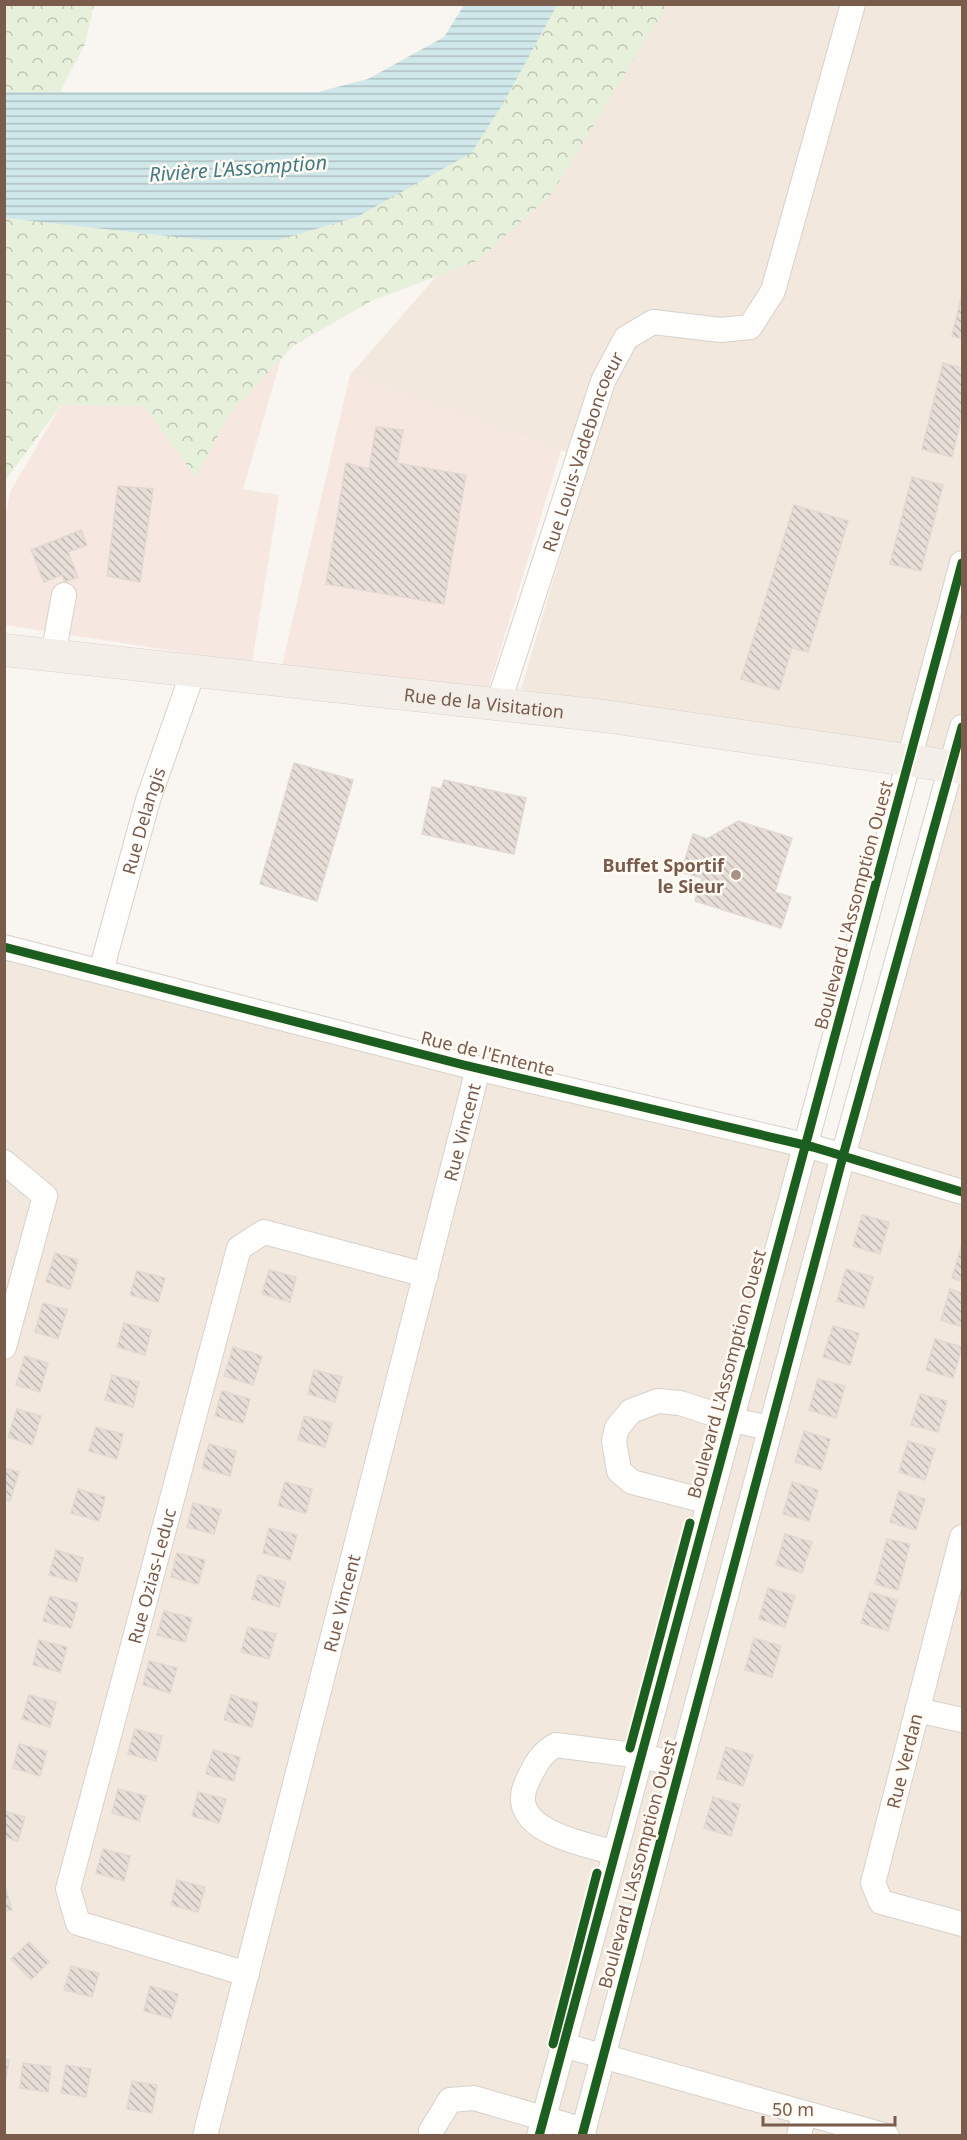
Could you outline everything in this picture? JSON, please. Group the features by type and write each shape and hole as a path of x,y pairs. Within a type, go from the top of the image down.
{"main road":[{"name":"Rue de la Visitation","path":"4,650 604,716 957,767"}],"street":[{"name":"Rue Louis-Vadeboncoeur","path":"498,705 603,381 626,338 653,322 721,330 750,327 773,291 854,4"},
{"name":"Boulevard L'Assomption Ouest","path":"541,2127 909,760 957,605 963,563"},
{"path":"53,656 64,595"},
{"name":"Rue Delangis","path":"101,971 148,800 193,672"},
{"name":"Boulevard L'Assomption Ouest","path":"432,2136 431,2131 450,2100 474,2097 541,2127 583,2133 843,1156 957,767 963,727"},
{"name":"Rue de l'Entente","path":"4,947 478,1069 805,1145 963,1192"},
{"name":"Rue Vincent","path":"205,2136 478,1069"},
{"path":"4,1161 45,1196 4,1347"},
{"name":"Rue Ozias-Leduc","path":"247,1974 78,1923 68,1889 239,1248 264,1232 426,1275"},
{"name":"Boulevard L'Assomption Ouest","path":"709,1502 632,1482 619,1471 614,1442 617,1428 631,1411 658,1401 680,1403 770,1428"},
{"name":"Rue Verdan","path":"963,1537 952,1621 917,1710 873,1882 881,1902 963,1924"},
{"path":"917,1710 963,1720"},
{"name":"Boulevard L'Assomption Ouest","path":"615,1853 564,1838 532,1822 526,1813 523,1800 524,1787 545,1751 556,1745 641,1756 680,1765"},
{"path":"563,2046 604,2055 801,2124 887,2136"}],"shaded area":[{"path":"633,5 962,5 962,2135 5,2135 4,934 846,1153 951,771 521,689 589,460 350,375 534,165"},
{"path":"291,324 243,489 279,495 252,663 5,625 4,524 10,492 61,405"},
{"path":"350,375 561,450 488,691 282,665"}],"green space":[{"path":"4,5 94,5 85,44 60,92 5,92"},
{"path":"557,5 667,5 551,195 477,261 371,301 293,346 228,416 196,478 144,406 61,405 5,481 5,218 203,240 279,240 357,217 503,104"}],"water":[{"name":"Rivière L'Assomption","path":"464,5 557,5 503,104 471,153 357,217 279,240 203,240 5,218 5,92 318,92 368,79 444,37"}],"building":[{"path":"962,294 962,339 952,336"},
{"path":"943,363 962,368 962,415 952,457 922,449"},
{"path":"376,427 403,430 397,463 466,475 444,604 326,584 346,463 369,469"},
{"path":"912,477 943,485 921,571 890,564"},
{"path":"118,486 153,489 140,582 107,576"},
{"path":"794,505 848,521 808,652 792,648 779,690 741,679"},
{"path":"81,530 87,545 68,552 78,577 65,582 62,575 44,582 31,550"},
{"path":"294,763 353,780 317,901 260,884"},
{"path":"444,780 526,798 514,854 422,834 432,787 441,789"},
{"name":"Buffet Sportif le Sieur","path":"738,821 792,838 775,892 791,897 781,928 695,901 702,878 681,872 693,834 707,839"},
{"path":"862,1215 889,1222 880,1254 853,1246"},
{"path":"962,1247 962,1281 952,1278"},
{"path":"55,1253 78,1260 70,1289 46,1282"},
{"path":"846,1269 873,1277 864,1308 837,1301"},
{"path":"269,1270 296,1277 290,1302 262,1294"},
{"path":"137,1271 165,1278 158,1302 130,1295"},
{"path":"950,1289 962,1293 962,1327 941,1320"},
{"path":"43,1303 67,1310 58,1339 35,1332"},
{"path":"124,1323 151,1330 145,1355 117,1347"},
{"path":"833,1326 859,1333 850,1365 823,1357"},
{"path":"935,1339 962,1347 953,1378 926,1370"},
{"path":"233,1347 262,1356 253,1385 224,1376"},
{"path":"25,1356 48,1363 40,1392 16,1385"},
{"path":"314,1370 342,1377 335,1402 308,1394"},
{"path":"112,1375 139,1382 133,1407 105,1400"},
{"path":"818,1379 845,1386 836,1418 809,1410"},
{"path":"222,1391 250,1399 243,1423 215,1416"},
{"path":"920,1394 947,1401 938,1432 911,1425"},
{"path":"17,1409 41,1416 32,1445 8,1437"},
{"path":"304,1416 332,1423 325,1447 298,1440"},
{"path":"96,1427 123,1434 117,1459 89,1451"},
{"path":"804,1431 830,1439 821,1470 795,1462"},
{"path":"908,1441 935,1449 925,1480 899,1472"},
{"path":"209,1444 236,1451 230,1476 202,1468"},
{"path":"4,1468 19,1472 10,1501 4,1499"},
{"path":"285,1482 312,1489 306,1513 278,1506"},
{"path":"792,1482 818,1490 809,1521 783,1514"},
{"path":"78,1489 105,1497 99,1521 71,1513"},
{"path":"899,1491 925,1499 916,1530 890,1522"},
{"path":"193,1503 221,1510 214,1534 187,1527"},
{"path":"269,1528 297,1535 290,1560 263,1553"},
{"path":"785,1534 812,1542 802,1573 776,1565"},
{"path":"887,1539 910,1544 898,1590 875,1584"},
{"path":"56,1550 83,1558 77,1582 49,1575"},
{"path":"177,1553 205,1560 198,1584 171,1577"},
{"path":"258,1575 286,1582 279,1607 252,1599"},
{"path":"768,1588 795,1596 785,1627 759,1619"},
{"path":"870,1592 897,1600 888,1631 861,1623"},
{"path":"50,1596 78,1603 71,1628 43,1621"},
{"path":"164,1611 192,1618 185,1642 157,1635"},
{"path":"248,1627 276,1634 269,1659 241,1652"},
{"path":"754,1638 781,1646 772,1677 745,1670"},
{"path":"39,1640 67,1647 60,1672 33,1665"},
{"path":"149,1661 177,1668 170,1693 143,1685"},
{"path":"29,1695 56,1702 50,1727 22,1719"},
{"path":"231,1695 258,1703 252,1727 224,1720"},
{"path":"135,1729 162,1736 156,1761 128,1754"},
{"path":"19,1744 47,1751 40,1776 13,1768"},
{"path":"726,1747 753,1755 743,1786 717,1778"},
{"path":"213,1750 240,1757 234,1781 206,1774"},
{"path":"118,1789 146,1796 139,1821 112,1813"},
{"path":"198,1792 226,1799 219,1823 192,1816"},
{"path":"713,1797 740,1805 731,1836 704,1828"},
{"path":"4,1811 25,1817 18,1841 4,1837"},
{"path":"103,1849 130,1856 124,1881 96,1873"},
{"path":"177,1880 205,1887 198,1912 171,1905"},
{"path":"4,1882 12,1910 4,1911"},
{"path":"29,1942 49,1962 31,1980 11,1959"},
{"path":"71,1966 99,1973 92,1997 64,1990"},
{"path":"150,1986 178,1994 171,2018 144,2011"},
{"path":"4,2060 9,2060 5,2085 4,2085"},
{"path":"23,2063 51,2067 48,2092 20,2088"},
{"path":"66,2065 91,2069 86,2097 61,2093"},
{"path":"132,2081 157,2085 152,2113 127,2109"}],"cycle path":[{"path":"539,2136 962,563"},
{"path":"582,2136 843,1156 962,727"},
{"path":"4,947 464,1065 813,1147 962,1192"},
{"path":"630,1748 690,1523"},
{"path":"553,2044 597,1873"}],"place":[{"name":"Buffet Sportif le Sieur","path":"736,875"}]}
